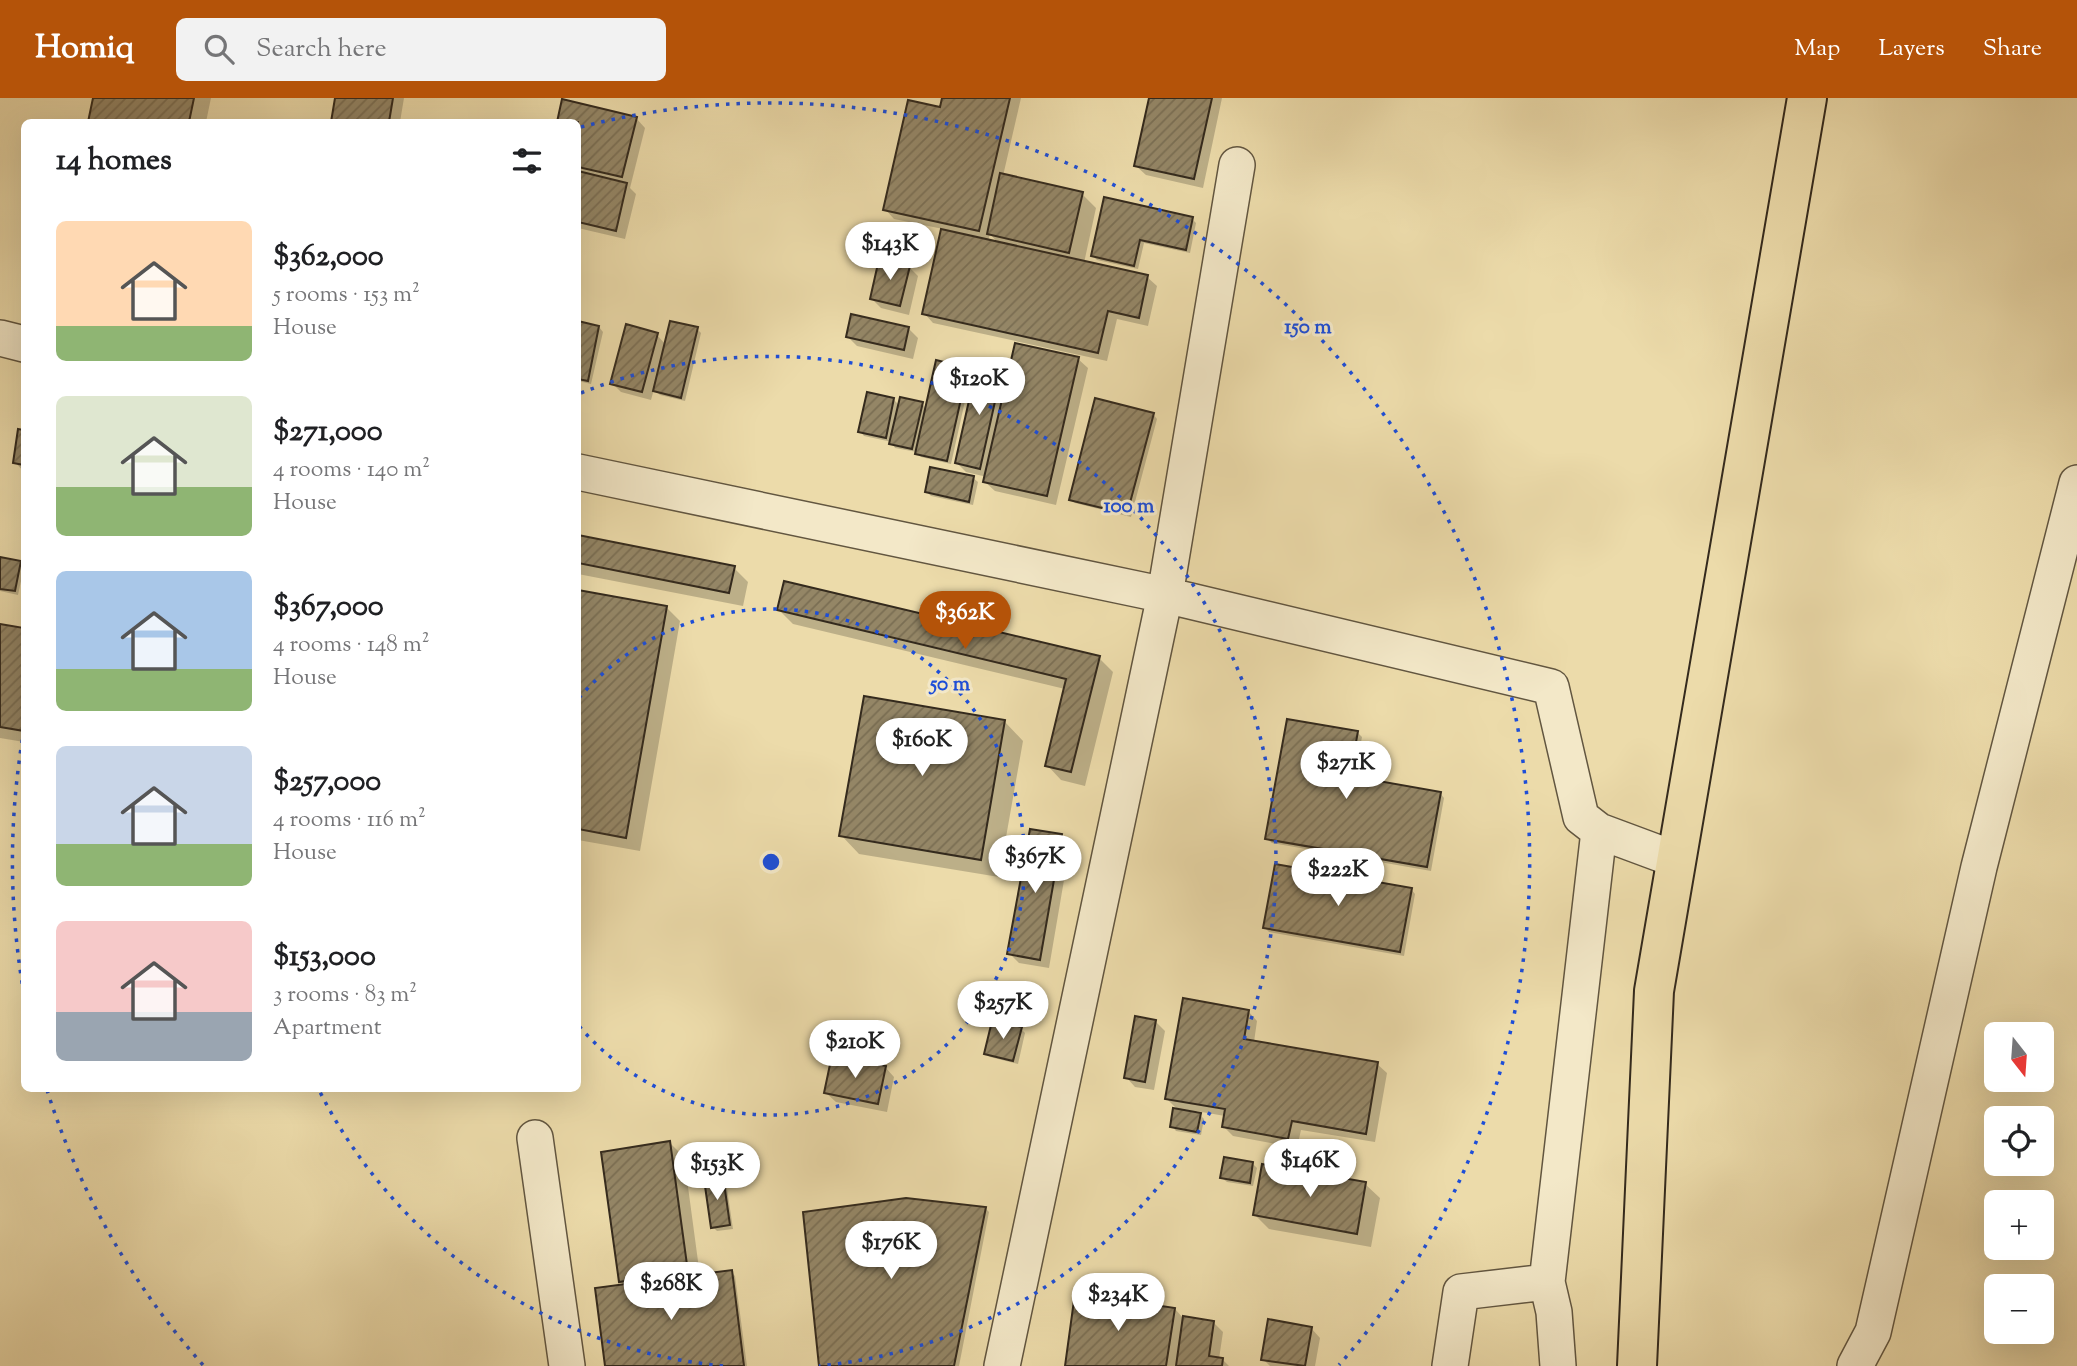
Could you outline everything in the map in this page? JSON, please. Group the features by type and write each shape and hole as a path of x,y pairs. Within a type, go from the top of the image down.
{"main road":[{"path":"1637,1366 1654,990 1807,98"}],"street":[{"path":"1002,1366 1165,595 1237,165"},
{"path":"0,338 21,343"},
{"path":"581,473 1165,595 1551,687 1581,817 1599,831 1677,859"},
{"path":"1855,1366 1873,1332 1979,867 2077,484"},
{"path":"1558,1366 1554,1312 1546,1282 1599,831"},
{"path":"535,1138 568,1366"},
{"path":"1450,1366 1461,1292 1546,1282"}],"building":[{"path":"93,98 194,98 190,119 89,119"},
{"path":"335,98 393,98 390,119 332,119"},
{"path":"942,98 1010,98 979,231 883,210 908,100 940,107"},
{"path":"1149,98 1212,98 1194,179 1134,166"},
{"path":"562,99 637,117 622,177 581,168 581,119 558,119"},
{"path":"581,172 627,183 616,231 581,223"},
{"path":"1000,173 1083,192 1069,253 987,234"},
{"path":"1104,197 1193,217 1186,250 1140,240 1134,266 1091,256"},
{"path":"941,229 1148,275 1139,318 1108,311 1098,353 922,314"},
{"path":"879,259 910,266 900,306 870,299"},
{"path":"851,314 909,327 904,350 846,337"},
{"path":"670,321 698,327 681,398 653,391"},
{"path":"581,322 599,326 588,381 581,380"},
{"path":"626,324 658,333 642,392 610,384"},
{"path":"1015,343 1079,357 1047,496 983,482"},
{"path":"936,360 968,368 947,461 915,454"},
{"path":"977,365 1002,370 980,469 955,463"},
{"path":"867,392 894,398 886,438 858,432"},
{"path":"900,397 923,402 912,449 889,444"},
{"path":"1095,398 1154,413 1127,514 1069,500"},
{"path":"18,429 21,430 21,464 13,463"},
{"path":"930,467 974,476 969,502 925,492"},
{"path":"581,536 735,566 729,593 581,564"},
{"path":"0,557 21,561 15,591 0,589"},
{"path":"784,581 1100,656 1071,772 1045,766 1066,679 777,610"},
{"path":"581,591 667,606 626,838 581,830"},
{"path":"0,624 21,628 21,730 0,727"},
{"path":"864,696 1005,720 981,860 839,836"},
{"path":"1287,719 1358,731 1350,776 1441,792 1427,867 1265,839"},
{"path":"1030,829 1062,834 1040,960 1007,954"},
{"path":"1275,864 1412,888 1400,952 1263,928"},
{"path":"1183,998 1249,1010 1244,1039 1378,1062 1366,1134 1292,1121 1288,1139 1222,1127 1225,1109 1165,1099"},
{"path":"1135,1016 1156,1020 1145,1082 1124,1078"},
{"path":"992,1021 1022,1027 1013,1061 984,1054"},
{"path":"832,1055 886,1066 878,1104 824,1093"},
{"path":"1173,1108 1201,1113 1197,1132 1170,1127"},
{"path":"670,1141 688,1272 619,1282 601,1152"},
{"path":"1224,1157 1253,1162 1250,1183 1220,1178"},
{"path":"1262,1164 1366,1182 1357,1234 1253,1215"},
{"path":"723,1176 730,1225 711,1228 704,1179"},
{"path":"906,1198 986,1207 954,1366 819,1366 803,1212"},
{"path":"732,1270 744,1366 605,1366 595,1288"},
{"path":"1075,1293 1175,1308 1166,1366 1065,1366"},
{"path":"1183,1316 1214,1321 1209,1356 1223,1358 1222,1366 1176,1366"},
{"path":"1268,1319 1312,1327 1305,1366 1261,1360"}]}
